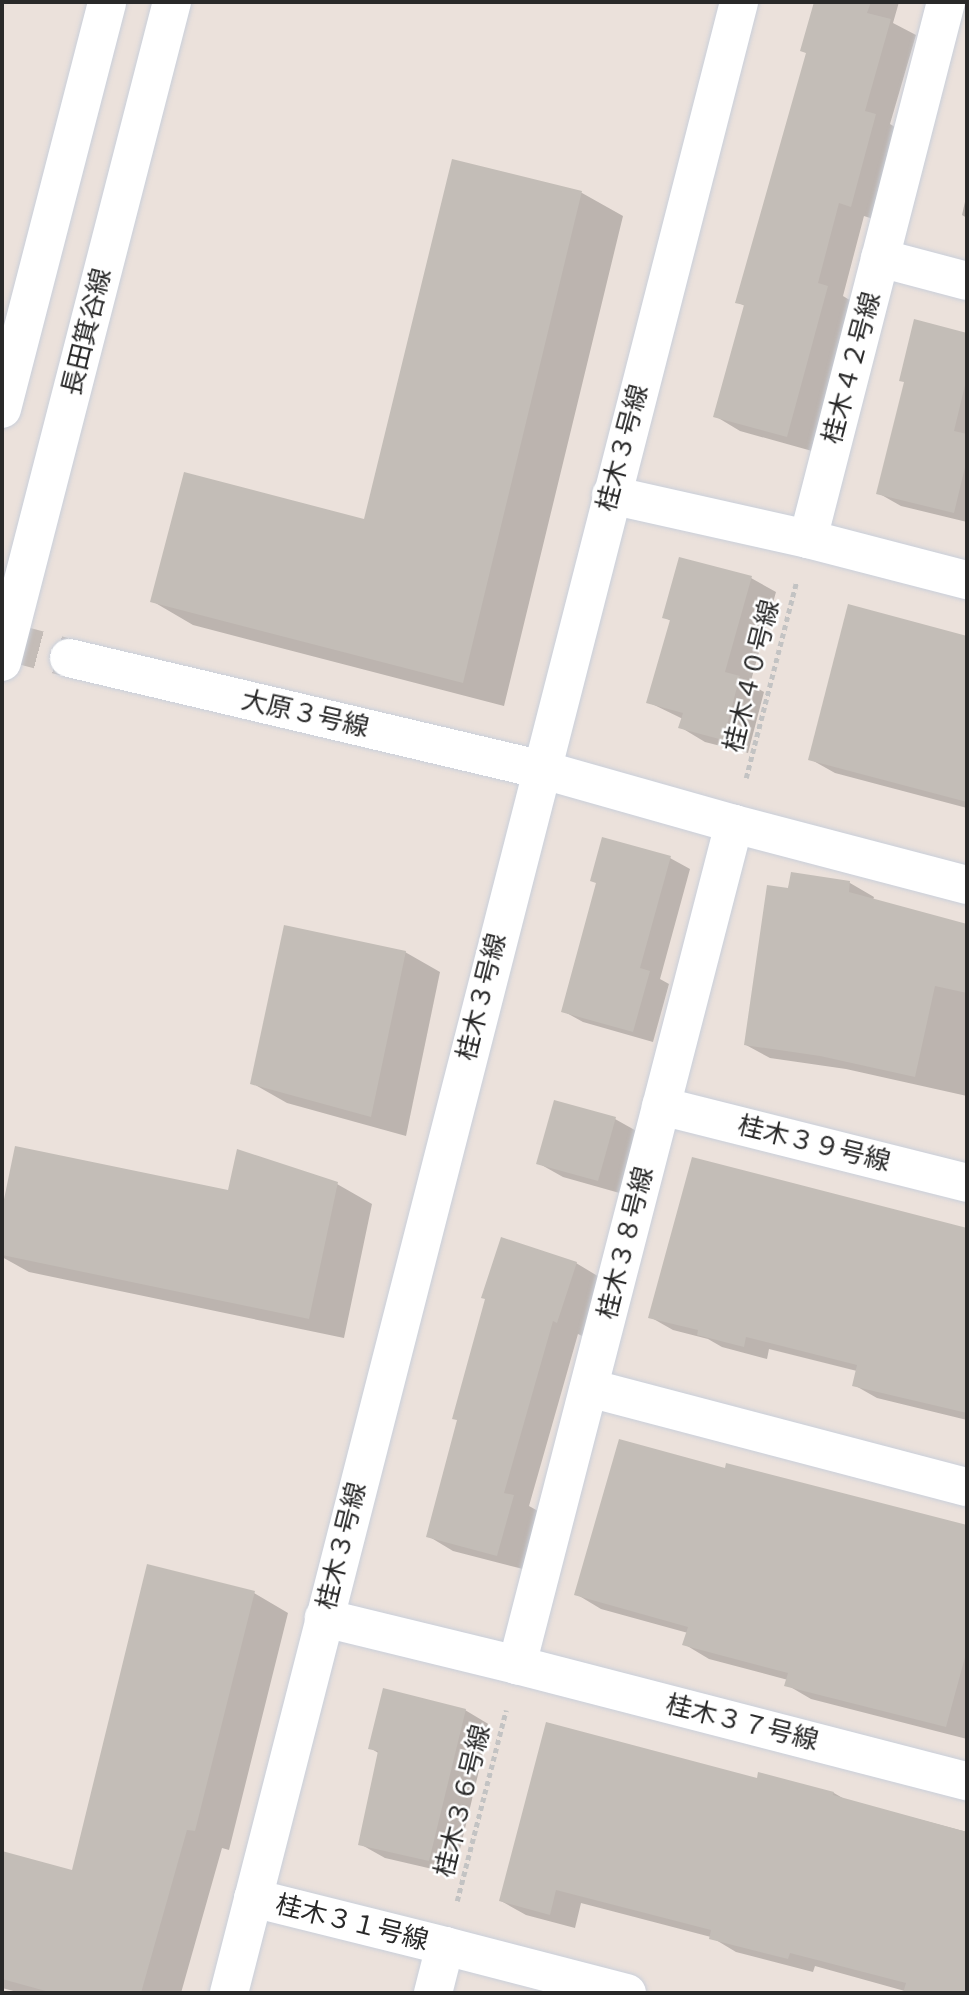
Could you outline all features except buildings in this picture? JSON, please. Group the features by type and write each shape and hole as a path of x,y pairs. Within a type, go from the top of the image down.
{"street":[{"path":"2,409 107,2"},
{"name":"長田箕谷線","path":"2,662 172,2"},
{"name":"桂木３号線","path":"229,1993 540,769 739,2"},
{"name":"桂木４２号線","path":"808,539 946,2"},
{"path":"880,258 967,281"},
{"path":"611,495 808,539 967,580"},
{"name":"大原３号線","path":"69,658 540,769"},
{"path":"540,769 734,824 967,885"},
{"name":"桂木３８号線","path":"517,1665 734,824"},
{"name":"桂木３９号線","path":"661,1106 967,1182"},
{"path":"589,1388 967,1487"},
{"path":"324,1618 517,1665"},
{"name":"桂木３７号線","path":"517,1665 967,1781"},
{"name":"桂木３１号線","path":"253,1898 445,1946 433,1993"},
{"path":"445,1946 627,1993"}],"path":[{"name":"桂木４０号線","path":"734,824 808,539"},
{"name":"桂木３６号線","path":"445,1946 517,1665"}],"tunnel":[{"path":"2,640 69,658"}]}
